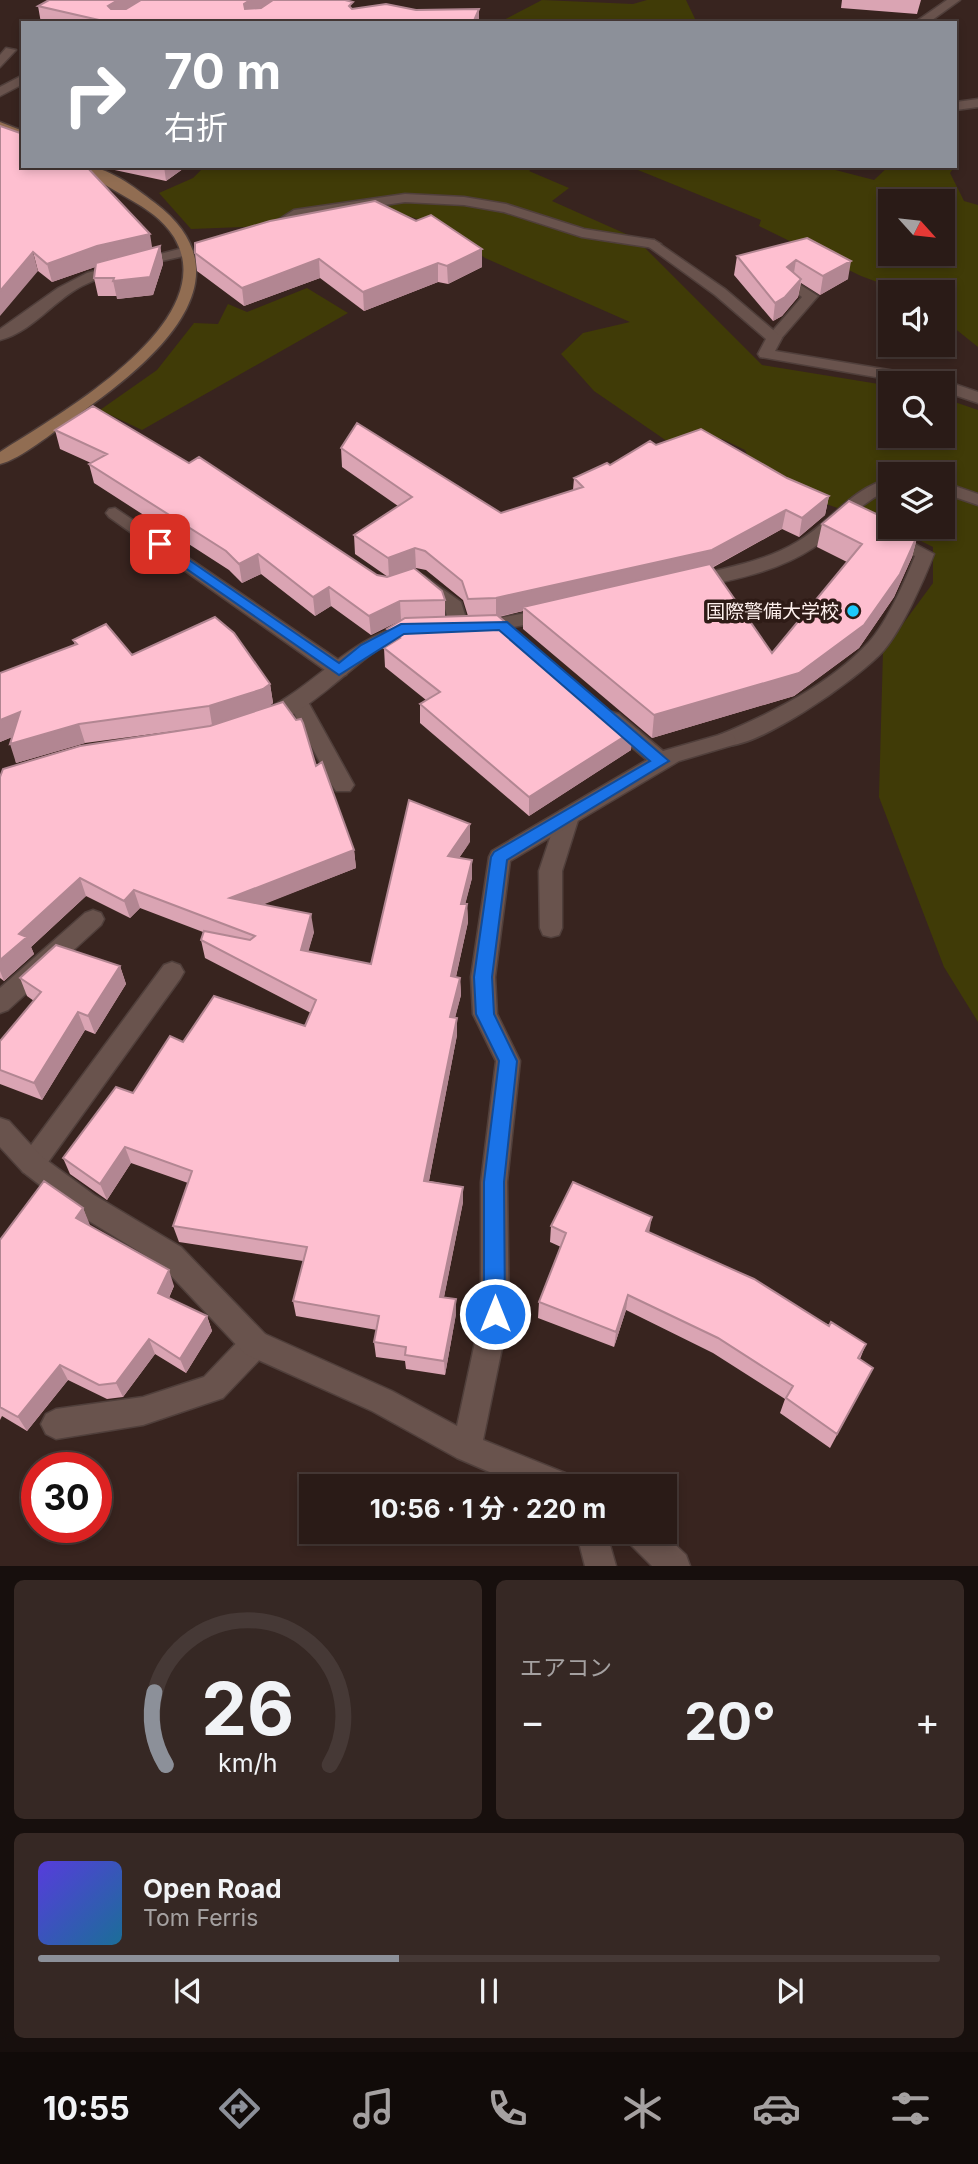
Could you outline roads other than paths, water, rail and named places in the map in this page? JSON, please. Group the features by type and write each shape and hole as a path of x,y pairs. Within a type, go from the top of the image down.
{"street":[{"path":"923,21 954,0"},
{"path":"0,63 10,50"},
{"path":"0,92 21,80"},
{"path":"957,106 978,103"},
{"path":"0,126 21,135"},
{"path":"0,459 137,363 167,332 183,305 190,281 193,250 154,209 94,168"},
{"path":"253,238 299,213 405,198 464,201 506,208 582,233 654,244 720,292 774,338"},
{"path":"0,335 15,330 63,291 100,274 193,250"},
{"path":"794,285 811,296 774,338 766,354 878,373"},
{"path":"955,389 978,398"},
{"path":"666,589 755,568 803,547 872,488 878,486"},
{"path":"955,491 978,500"},
{"path":"467,1448 495,1314 494,1182 508,1061 485,1014 483,977 500,857 672,755 726,740 778,719 835,681 877,646 916,576 925,554 844,512"},
{"path":"115,513 339,670"},
{"path":"407,580 417,576 454,606 459,628"},
{"path":"250,724 274,716 366,649 401,629 502,625 565,611"},
{"path":"502,625 523,643"},
{"path":"298,700 343,785"},
{"path":"597,707 661,761"},
{"path":"551,928 547,896 551,856 568,817"},
{"path":"0,1003 93,919"},
{"path":"32,1164 172,972"},
{"path":"0,1129 32,1164 85,1204 171,1256 255,1344 382,1401 467,1448 530,1474"},
{"path":"56,1424 143,1411 213,1388 255,1344"},
{"path":"595,1544 601,1566"},
{"path":"652,1544 675,1566"}],"place":[{"name":"国際警備大学校","path":"853,611"}]}
